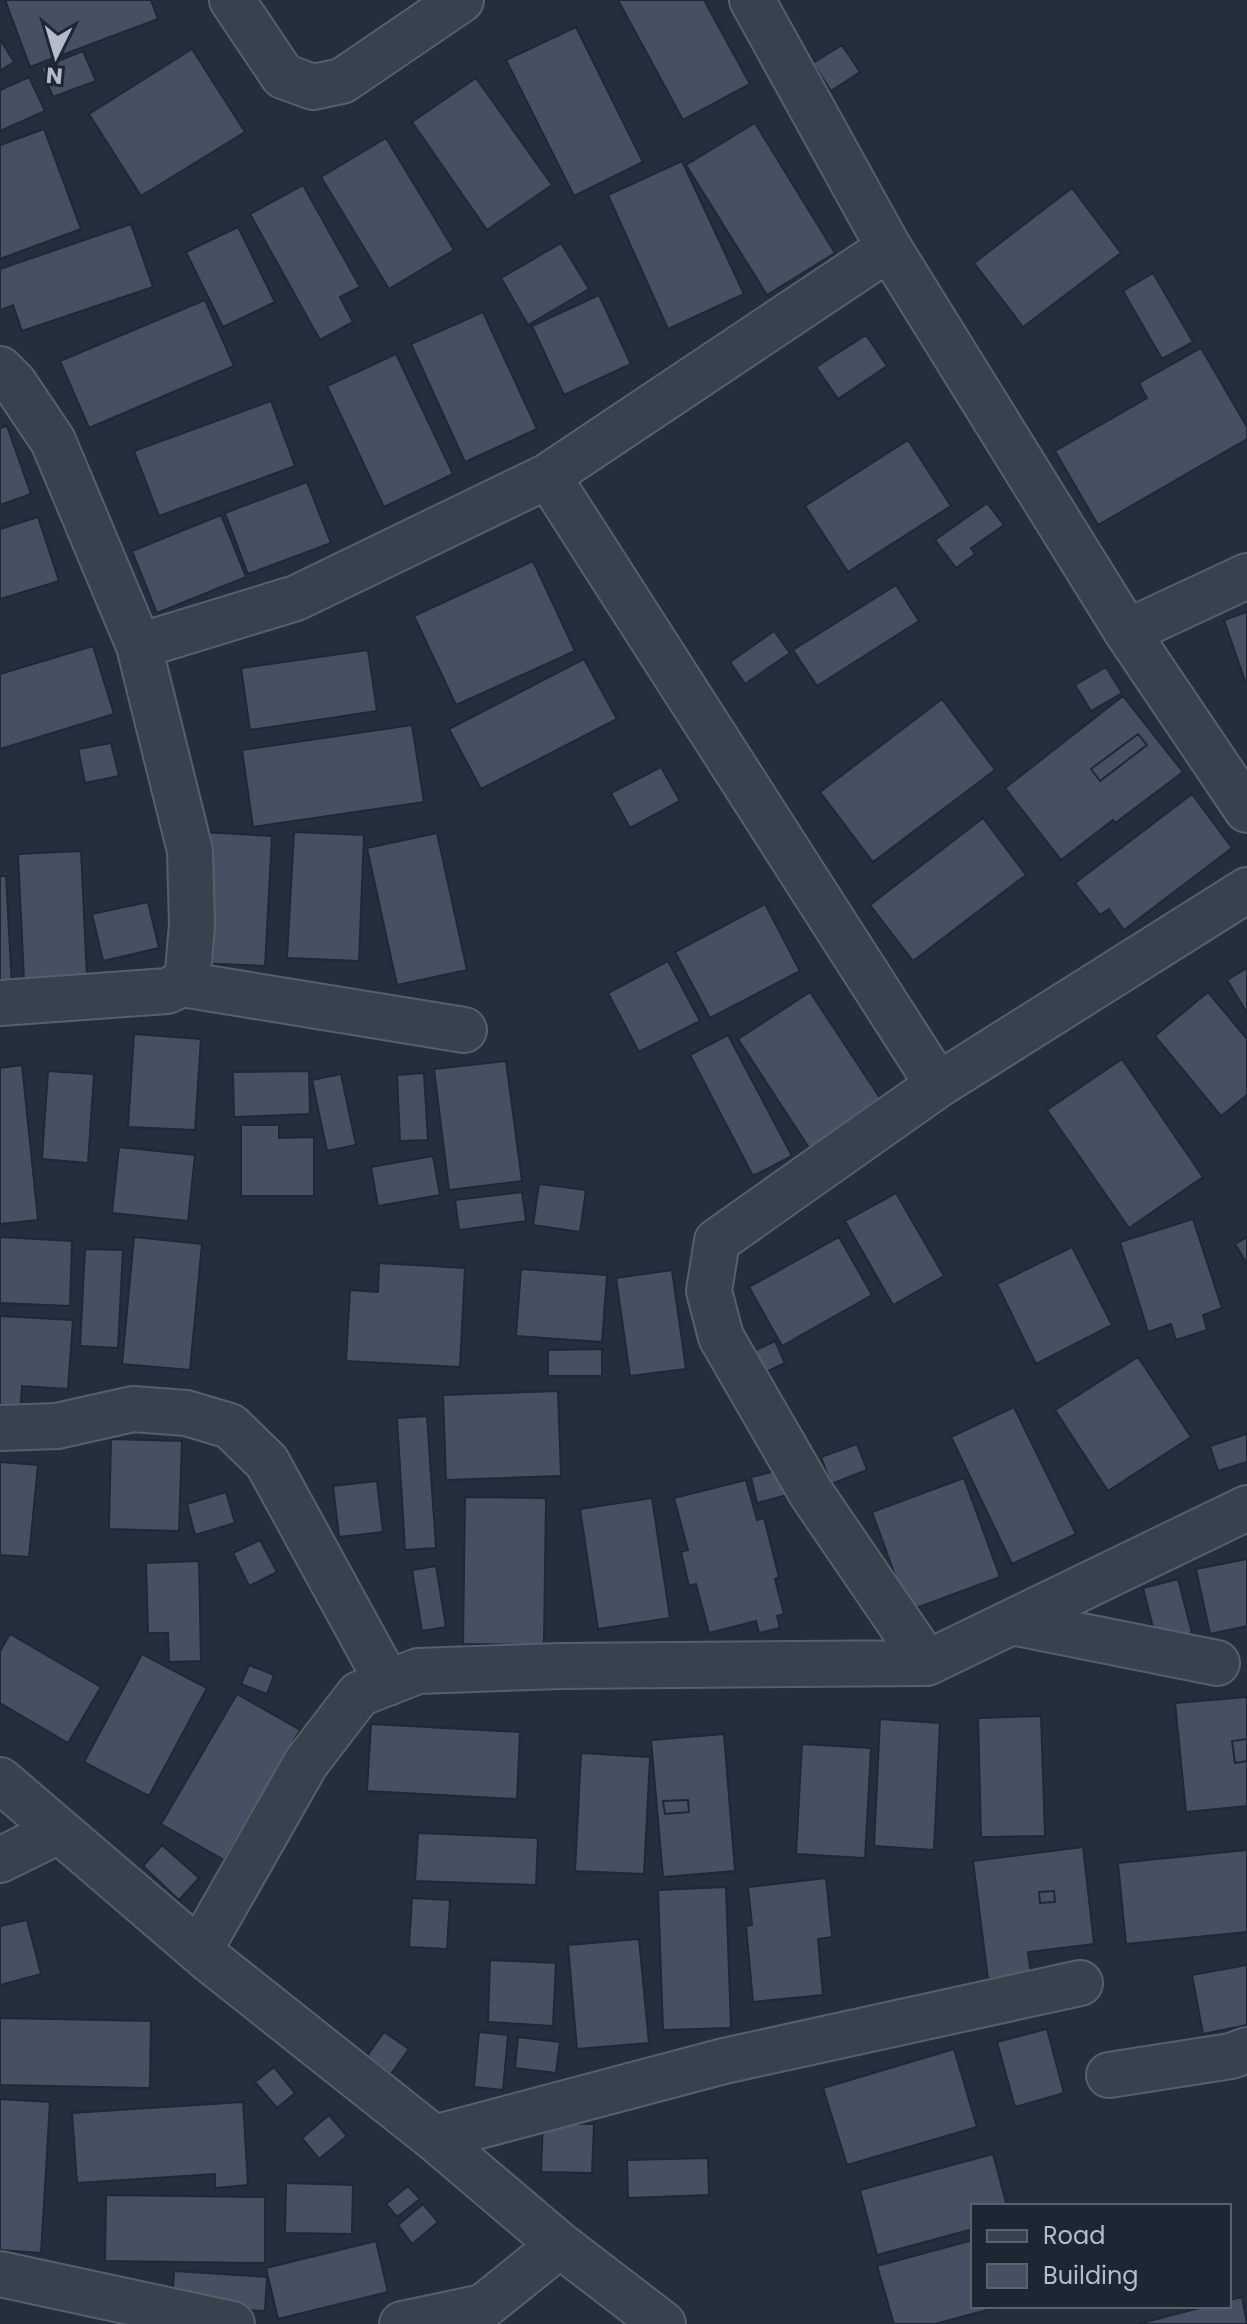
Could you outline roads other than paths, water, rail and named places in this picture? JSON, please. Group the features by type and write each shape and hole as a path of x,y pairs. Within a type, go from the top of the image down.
{"street":[{"path":"232,0 283,76 313,87 342,81 461,0"},
{"path":"752,0 889,248 1127,632 1247,810"},
{"path":"139,646 296,598 548,476 889,248"},
{"path":"0,369 14,383 53,441 139,646 190,851 192,925 188,971 182,984"},
{"path":"548,476 938,1085"},
{"path":"1127,632 1247,576"},
{"path":"927,1663 811,1493 721,1337 709,1291 717,1241 938,1085 1247,890"},
{"path":"0,1003 167,991 182,984 464,1030"},
{"path":"0,1428 57,1426 133,1409 186,1413 230,1426 267,1462 388,1683"},
{"path":"199,1951 306,1763 359,1694 418,1671 927,1663 1247,1508"},
{"path":"1012,1622 1217,1663"},
{"path":"0,1780 199,1951 434,2138 560,2245 663,2324"},
{"path":"0,1860 59,1831"},
{"path":"434,2138 724,2061 1080,1983"},
{"path":"1109,2075 1231,2056 1247,2050"},
{"path":"402,2324 483,2307 560,2245"},
{"path":"0,2274 232,2324"}]}
